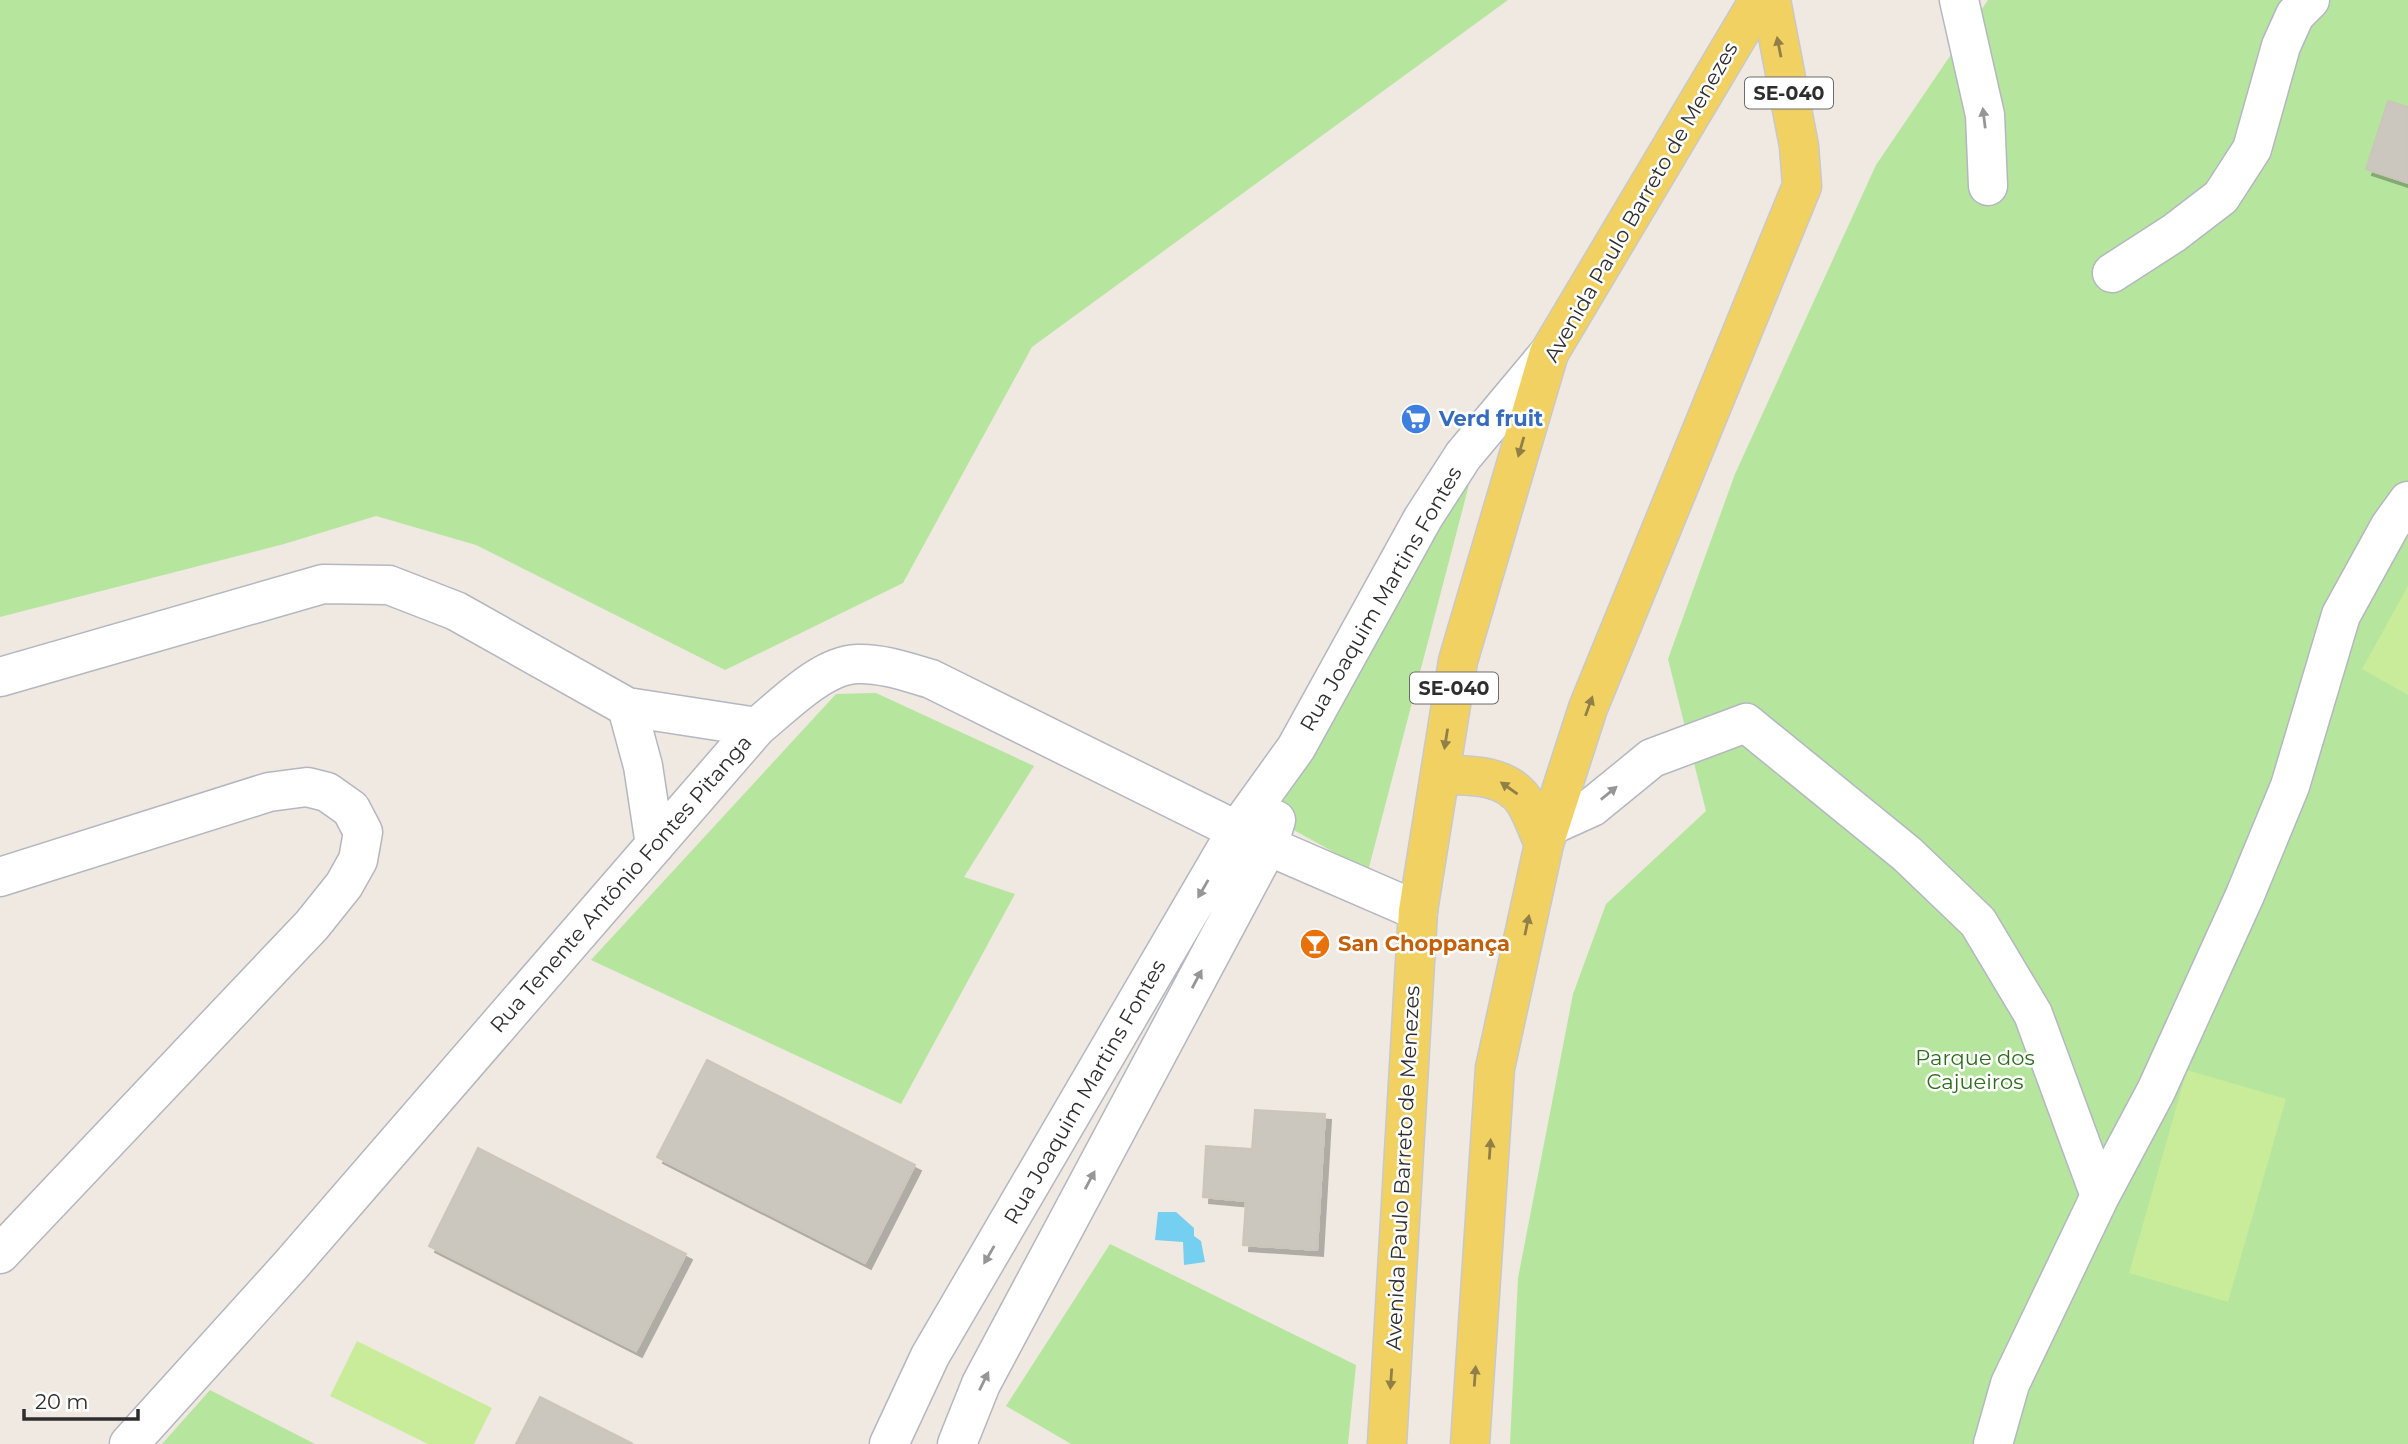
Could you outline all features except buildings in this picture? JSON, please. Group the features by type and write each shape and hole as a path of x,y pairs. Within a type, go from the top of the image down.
{"main road":[{"name":"Avenida Paulo Barreto de Menezes","path":"1387,1444 1418,911 1458,660 1549,353 1759,0"},
{"name":"SE-040","path":"1470,1444 1495,1068 1547,835 1588,708 1802,186 1799,146 1771,0"},
{"path":"1441,775 1474,775 1504,783 1525,801 1547,835"}],"street":[{"path":"1959,0 1985,116 1988,186"},
{"path":"2112,273 2174,233 2221,197 2252,149 2281,46 2295,15 2310,0"},
{"name":"Rua Joaquim Martins Fontes","path":"957,1444 981,1384 1296,748 1423,518 1463,456 1549,353"},
{"path":"1993,1444 2010,1384 2100,1196 2156,1091 2245,895 2290,786 2341,615 2390,526 2408,501"},
{"path":"0,677 323,584 388,585 456,611 627,707 757,727"},
{"name":"Rua Tenente Antônio Fontes Pitanga","path":"129,1444 290,1266 757,727 821,676 854,664 886,666 931,679 1253,838 1418,911"},
{"path":"627,707 643,766 655,845"},
{"path":"1547,835 1592,807 1652,758 1746,723 1907,855 1978,922 2033,1014 2100,1196"},
{"path":"0,877 269,792 307,787 327,792 351,809 363,832 358,860 344,885 312,925 0,1254"},
{"name":"Rua Joaquim Martins Fontes","path":"889,1444 930,1356 1253,838"}],"green space":[{"path":"0,0 1508,0 1032,347 903,583 725,670 476,545 376,516 284,544 0,617"},
{"name":"Parque dos Cajueiros","path":"1988,0 2408,0 2408,1444 1510,1444 1518,1278 1573,994 1606,904 1706,811 1668,659 1735,474 1876,165"},
{"path":"1476,458 1368,871 1270,817"},
{"path":"2408,586 2408,695 2362,669"},
{"path":"876,693 1034,766 964,877 1015,894 901,1104 591,960 836,694"},
{"path":"2187,1070 2286,1099 2228,1302 2129,1273"},
{"path":"1110,1244 1356,1365 1348,1444 1071,1444 1006,1406"},
{"path":"357,1341 492,1408 474,1444 428,1444 330,1396"},
{"path":"210,1390 315,1444 162,1444"}],"water":[{"path":"1158,1212 1176,1212 1194,1228 1194,1236 1201,1241 1205,1262 1184,1265 1183,1242 1155,1240"}],"place":[{"name":"Verd fruit","path":"1416,419"},
{"name":"San Choppança","path":"1315,944"}]}
